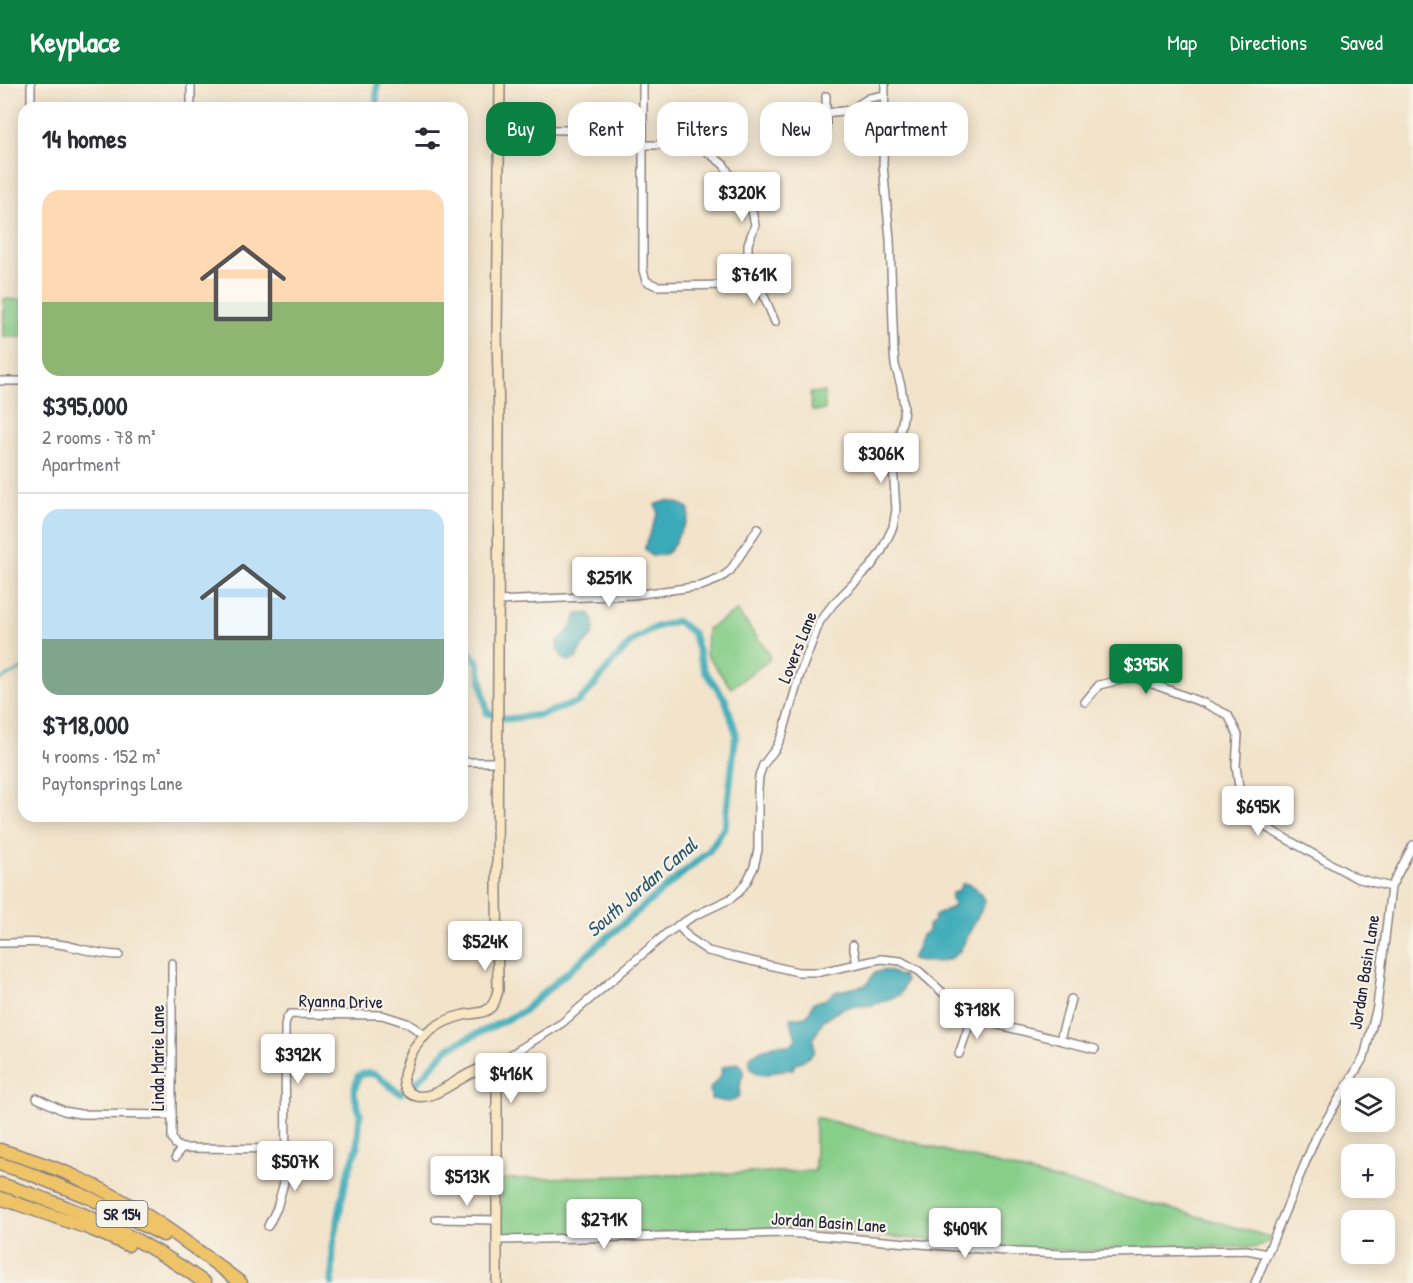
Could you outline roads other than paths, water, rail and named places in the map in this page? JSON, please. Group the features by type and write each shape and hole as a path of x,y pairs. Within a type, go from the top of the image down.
{"highway":[{"path":"0,1150 78,1178 117,1198 156,1222 241,1283"},
{"name":"SR 154","path":"0,1164 90,1198 158,1232 234,1283"},
{"name":"SR 154","path":"0,1184 53,1202 99,1222 145,1245 202,1281"},
{"path":"0,1198 92,1229 202,1281"}],"street":[{"path":"31,84 31,102"},
{"path":"191,84 191,102"},
{"path":"500,84 500,102"},
{"path":"643,84 643,102"},
{"name":"Lovers Lane","path":"490,1071 502,1060 562,1023 666,933 739,892 754,867 758,850 759,776 763,765 776,748 783,733 800,674 820,621 876,559 894,522 896,510 893,465 904,406 894,353 890,239 883,165 885,84"},
{"path":"832,112 850,110 869,98 885,95"},
{"path":"826,96 826,102"},
{"path":"645,146 694,147 705,150 724,165 754,216 755,225 748,244 750,267 775,322"},
{"path":"497,1283 497,1082 494,1074 482,1069 476,1070 443,1090 420,1097 411,1094 404,1084 405,1070 424,1035 449,1019 486,1010 497,996 499,423 497,330 500,156"},
{"path":"643,156 642,270 646,281 657,285 737,285 756,279"},
{"path":"0,381 18,381"},
{"path":"498,601 633,594 701,586 730,571 758,528"},
{"path":"1084,702 1099,685 1134,677 1206,704 1228,715 1238,735 1236,766 1240,794 1267,828 1356,878 1391,886 1413,845"},
{"path":"468,762 497,762"},
{"name":"Jordan Basin Lane","path":"1255,1283 1316,1137 1364,1058 1377,1007 1391,886"},
{"path":"678,925 689,938 708,951 792,971 820,972 881,959 894,959 919,970 953,1003 972,1017 1095,1049"},
{"path":"0,943 49,943 97,954 119,955"},
{"path":"853,945 857,964"},
{"name":"Linda Marie Lane","path":"172,963 172,1138 181,1148"},
{"path":"1060,1041 1071,999"},
{"name":"Ryanna Drive","path":"286,1149 285,1026 290,1014 382,1015 407,1023 424,1035"},
{"path":"959,1054 972,1017"},
{"path":"37,1098 64,1111 80,1114 172,1115"},
{"path":"176,1158 181,1148 286,1149 286,1175 282,1193 268,1226"},
{"path":"436,1219 496,1220"},
{"name":"Jordan Basin Lane","path":"496,1240 787,1233 1017,1252 1063,1254 1247,1250 1267,1254"}],"water":[{"path":"666,501 686,506 689,509 688,517 670,550 663,555 651,556 645,546 658,511 655,505"},
{"path":"589,613 594,623 593,635 583,646 576,659 569,661 562,658 557,642 570,629 577,615"},
{"path":"962,884 973,886 985,902 960,951 943,961 911,959 922,935 928,932 928,925 933,922 935,916 954,906 951,900 952,893 958,891"},
{"path":"883,970 899,976 903,974 906,981 900,995 873,1005 842,1009 822,1021 814,1038 814,1052 794,1065 793,1070 764,1075 751,1069 750,1060 754,1053 777,1044 791,1044 796,1039 790,1018 807,1015 813,1003 826,999 835,992 866,985 875,973"},
{"path":"737,1063 744,1070 739,1096 730,1102 711,1099 711,1086 720,1078 721,1069"}],"waterway":[{"name":"South Jordan Canal","path":"376,102 377,84"},
{"name":"South Jordan Canal","path":"413,1087 448,1048 522,1012 709,851 725,827 736,733 725,699 704,670 693,633 677,621 656,627 632,641 578,702 540,715 507,719 487,713 478,662 468,651"},
{"path":"0,680 18,671"},
{"name":"South Jordan Canal","path":"332,1283 333,1246 346,1179 357,1148 360,1114 354,1093 358,1076 376,1075 401,1093"}]}
